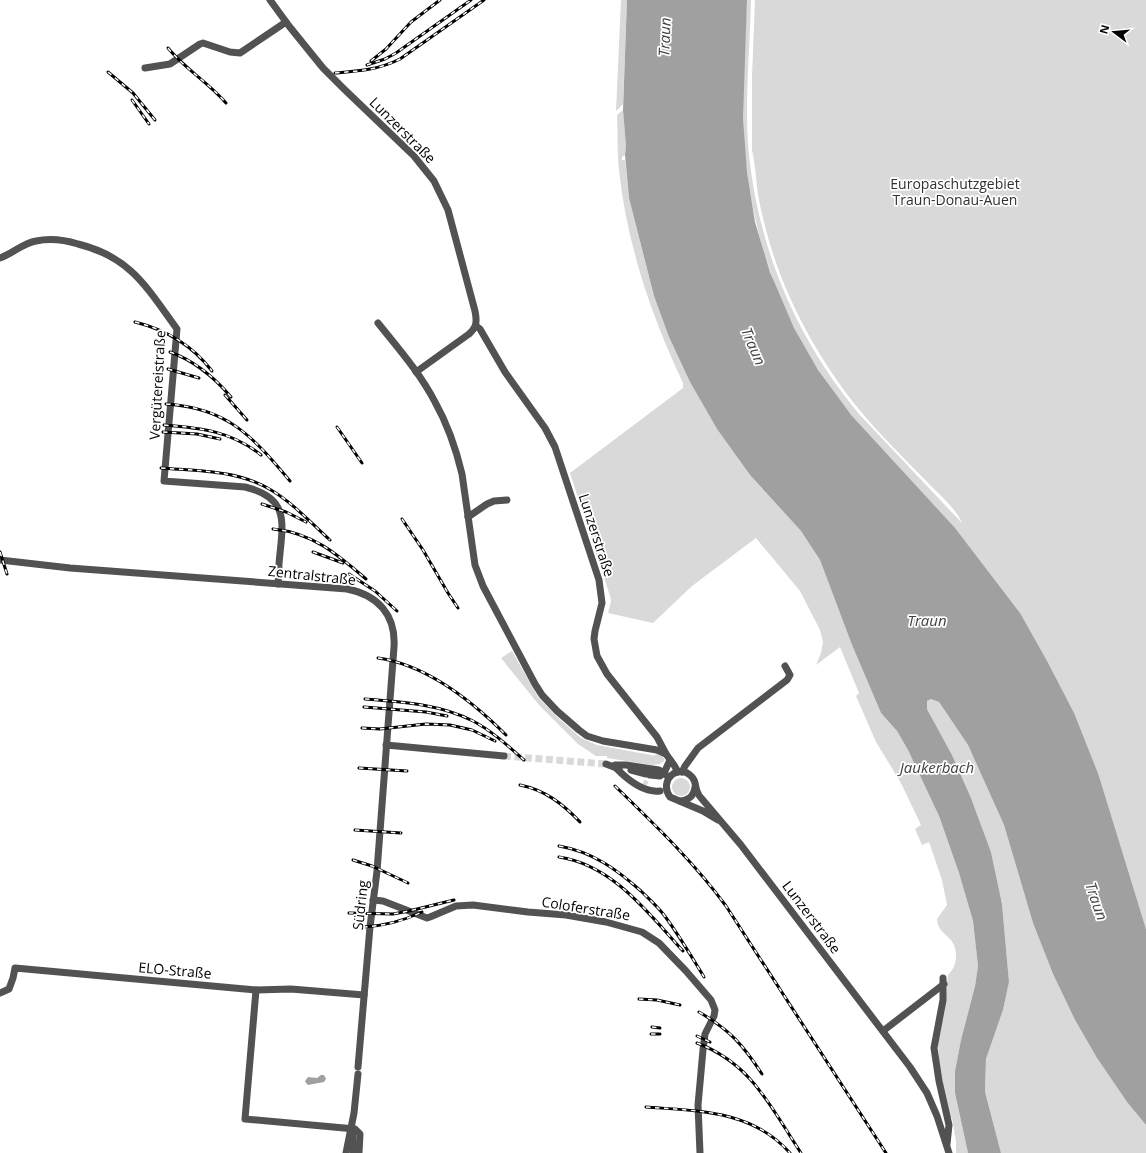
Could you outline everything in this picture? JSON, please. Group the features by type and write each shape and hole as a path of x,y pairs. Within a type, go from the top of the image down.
{"street":[{"name":"Lunzerstraße","path":"270,0 286,22 333,78 414,156 434,181 448,210 475,311 476,326 480,329 498,360 552,440 602,595 601,609 596,624 594,640 597,656 607,674 657,737 675,772"},
{"path":"146,68 170,64 203,43 230,52 240,53 286,22"},
{"name":"Vergütereistraße","path":"0,258 30,242 37,240 65,241 95,249 115,258 124,264 145,285 177,329 164,481 245,487 265,494 273,500 281,514 282,524 278,584"},
{"path":"378,323 416,372 435,401 451,439 462,474 475,565 483,586 542,695 569,722 587,736 603,741 657,750 680,767 675,772 660,776 648,775 616,767"},
{"path":"416,372 469,334 476,326"},
{"path":"468,517 494,500 507,500"},
{"name":"Zentralstraße","path":"0,560 70,568 356,591 371,597 387,614 393,626 394,643 386,745"},
{"name":"Lunzerstraße","path":"718,820 703,811 673,799 668,794 666,787 675,772 698,748 788,680 790,674 785,666"},
{"path":"386,745 504,756"},
{"name":"Südring","path":"346,1153 354,1113 386,745"},
{"path":"616,767 626,765 690,775 692,755"},
{"path":"616,767 645,784 668,794"},
{"path":"616,767 628,780 652,791 660,791"},
{"name":"Lunzerstraße","path":"690,775 694,780 702,799 718,820 741,845 910,1067 927,1093 948,1150"},
{"path":"680,801 685,801 692,796 696,787"},
{"name":"Coloferstraße","path":"373,900 383,901 427,918 456,906 468,905 566,915 633,929 646,934 659,943 711,1000 715,1010 714,1016 705,1034 703,1050 698,1105 700,1153"},
{"name":"ELO-Straße","path":"0,993 9,989 15,968 256,990 291,989 364,995"},
{"path":"883,1032 944,981 942,1008 934,1048 939,1081 949,1125 948,1150"},
{"path":"256,990 245,1119 351,1128 358,1130 360,1134 359,1153"},
{"name":"Südring","path":"351,1128 353,1137 353,1153"}],"green space":[{"path":"621,0 627,0 623,104 616,111"},
{"name":"Europaschutzgebiet Traun-Donau-Auen","path":"747,0 751,0 747,97 749,155 754,191 762,225 784,292 817,355 859,414 962,523 952,508 874,427 841,386 800,319 779,272 761,211 752,150 752,77 755,0 1146,0 1146,929 1099,776 852,416 830,388 801,342 786,312 763,249 749,184 743,118"},
{"path":"623,110 626,146 625,155 622,157 622,160 625,160 629,198 654,296 669,337 690,382 717,429 750,475 801,531 820,560 852,645 881,713 897,731 908,750 939,816 959,873 973,921 978,966 975,986 961,1040 955,1071 955,1093 968,1153 956,1153 956,1141 952,1118 949,1117 939,1064 938,1045 948,975 953,969 956,957 952,941 939,927 937,919 947,905 942,880 929,842 922,845 915,829 921,825 901,783 876,742 856,696 859,693 840,647 816,665 821,653 823,642 820,630 800,591 756,538 692,586 653,623 608,613 611,601 610,596 570,473 683,388 683,383 661,332 642,279 628,225 618,156 617,115"},
{"path":"512,651 538,697 557,717 581,738 597,745 654,756 656,754 662,756 665,760 660,764 652,765 607,758 607,756 596,756 578,744 539,705 501,658"},
{"path":"931,699 939,702 968,745 1004,825 1033,923 1053,974 1075,1020 1097,1058 1127,1102 1146,1125 1146,1153 1001,1153 985,1093 986,1059 1003,1010 1009,982 1002,904 991,852 971,798 952,755 927,709 927,701"},
{"path":"681,778 687,781 690,787 687,793 681,796 675,793 672,787 675,781"}],"water":[{"name":"Traun","path":"627,0 747,0 743,118 747,172 755,222 770,272 794,328 818,370 852,416 955,528 1020,613 1074,713 1099,776 1146,929 1146,1125 1127,1102 1097,1058 1075,1020 1053,974 1033,923 1004,825 968,745 939,702 931,699 927,701 927,709 952,755 971,798 991,852 1002,904 1009,982 1003,1010 986,1059 985,1092 1001,1153 968,1153 955,1093 955,1071 961,1040 975,986 978,966 973,921 959,873 939,816 908,750 897,731 881,713 852,645 820,560 801,531 750,475 717,429 690,382 669,337 654,296 629,198 623,110"},
{"path":"324,1075 326,1079 324,1082 308,1085 305,1081 308,1077 317,1078"}],"tunnel":[{"path":"504,756 606,764"},
{"path":"643,783 647,785"}],"railway":[{"path":"371,61 386,49 411,22 440,0"},
{"path":"367,65 385,59 396,53 471,0"},
{"path":"335,73 360,71 392,63 400,59 484,0"},
{"path":"168,48 175,56 212,88 226,103"},
{"path":"108,72 133,93 155,120"},
{"path":"132,100 149,124"},
{"path":"135,322 158,329 178,340 196,354 212,371"},
{"path":"170,352 188,360 204,370 231,397"},
{"path":"168,369 199,378"},
{"path":"225,395 247,420"},
{"path":"166,404 206,411 237,427 263,451 290,481"},
{"path":"164,425 203,429 215,432 238,441 261,455"},
{"path":"337,427 362,463"},
{"path":"163,432 197,434 220,439"},
{"path":"161,468 231,475 258,483 287,501 330,540"},
{"path":"262,504 286,512 306,522"},
{"path":"402,519 423,550 458,608"},
{"path":"273,529 300,535 324,546 366,579"},
{"path":"0,552 7,574"},
{"path":"313,552 343,563"},
{"path":"349,574 375,591 397,611"},
{"path":"378,658 414,668 448,686 479,710 506,735"},
{"path":"365,699 393,701 434,707 460,715 487,729 524,760"},
{"path":"364,707 426,712 447,716"},
{"path":"362,728 380,729 426,724 450,725 472,730 495,741"},
{"path":"359,768 407,771"},
{"path":"520,785 538,790 545,794 567,809 580,822"},
{"path":"615,786 659,829 701,874 726,906 886,1153"},
{"path":"355,830 401,833"},
{"path":"559,846 583,852 603,862 641,891 664,915 704,977"},
{"path":"559,857 578,862 596,870 613,881 643,907 683,951"},
{"path":"353,860 372,866 408,883"},
{"path":"349,913 393,914 454,900"},
{"path":"363,927 378,926 408,918 422,912"},
{"path":"639,999 657,1000 680,1005"},
{"path":"699,1012 728,1032 742,1046 762,1074"},
{"path":"652,1027 660,1028"},
{"path":"651,1034 660,1034"},
{"path":"697,1036 710,1042"},
{"path":"697,1043 732,1062 746,1075 769,1103 801,1153"},
{"path":"646,1107 723,1115 759,1128 775,1139 790,1153"}],"water label":[{"name":"Jaukerbach","path":"937,767"}]}
